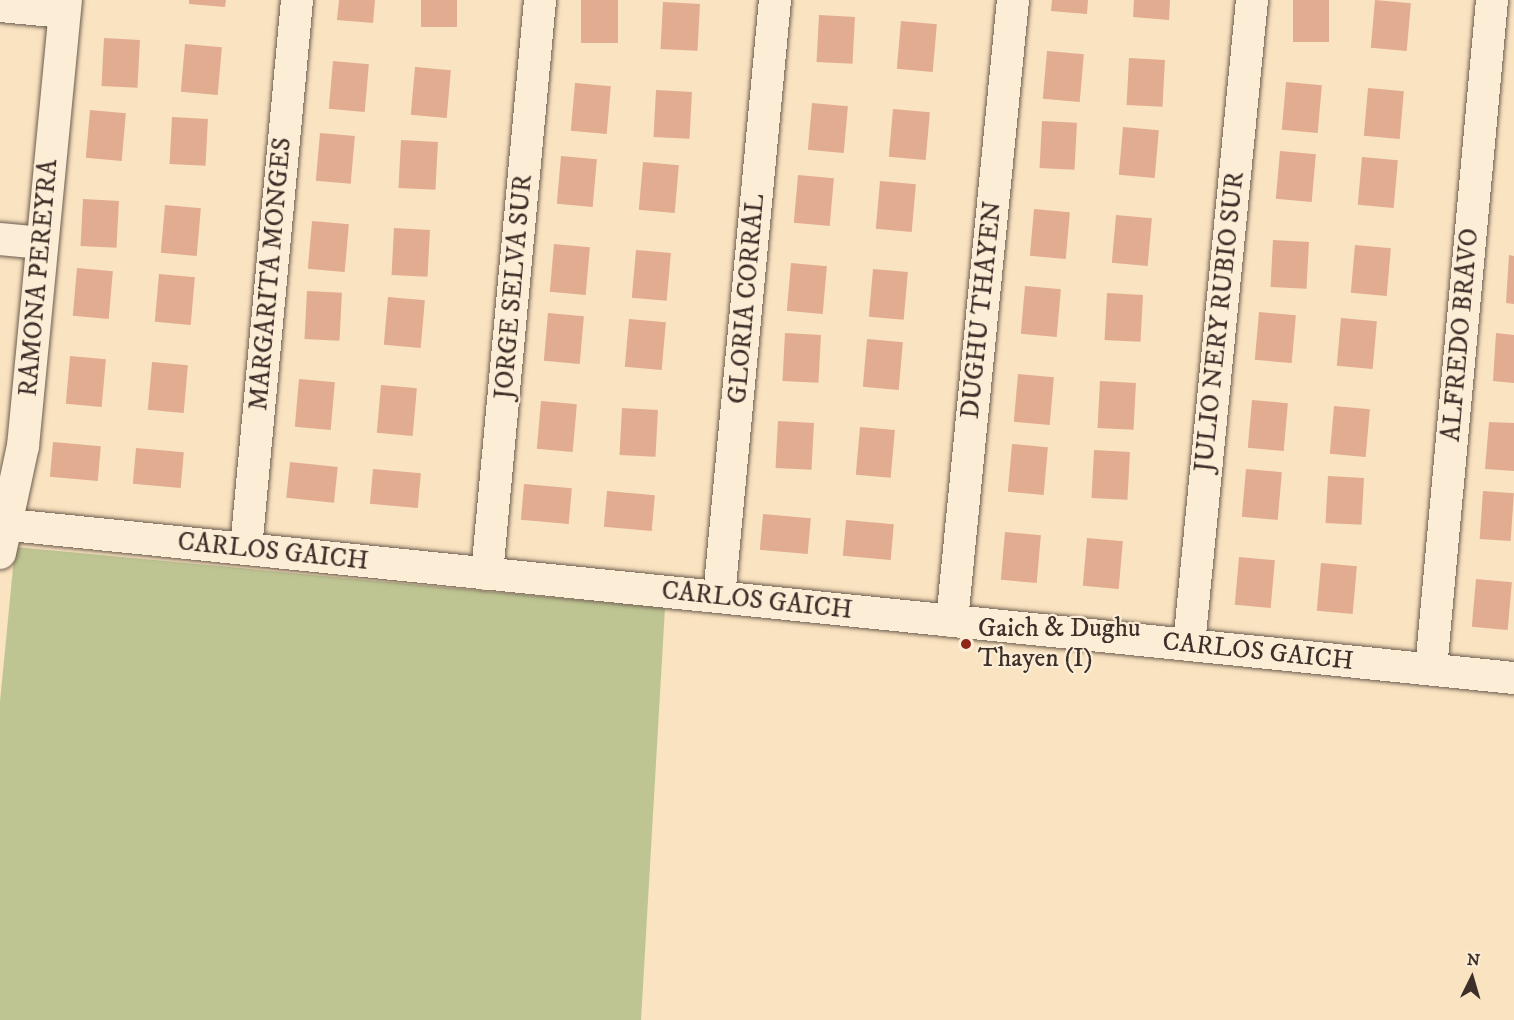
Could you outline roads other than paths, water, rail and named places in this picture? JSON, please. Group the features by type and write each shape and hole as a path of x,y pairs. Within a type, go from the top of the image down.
{"street":[{"name":"MARGARITA MONGES","path":"246,549 297,0"},
{"name":"JORGE SELVA SUR","path":"487,574 540,0"},
{"name":"GLORIA CORRAL","path":"718,597 775,0"},
{"name":"DUGHU THAYEN","path":"952,621 1013,0"},
{"name":"JULIO NERY RUBIO SUR","path":"1189,645 1252,0"},
{"name":"ALFREDO BRAVO","path":"1431,669 1492,0"},
{"path":"0,6 65,6"},
{"name":"RAMONA PEREYRA","path":"2,534 42,243 65,6"},
{"path":"0,239 42,243"},
{"name":"CARLOS GAICH","path":"2,534 246,549 1514,678"}],"place":[{"name":"Gaich & Dughu Thayen (I)","path":"966,644"}]}
